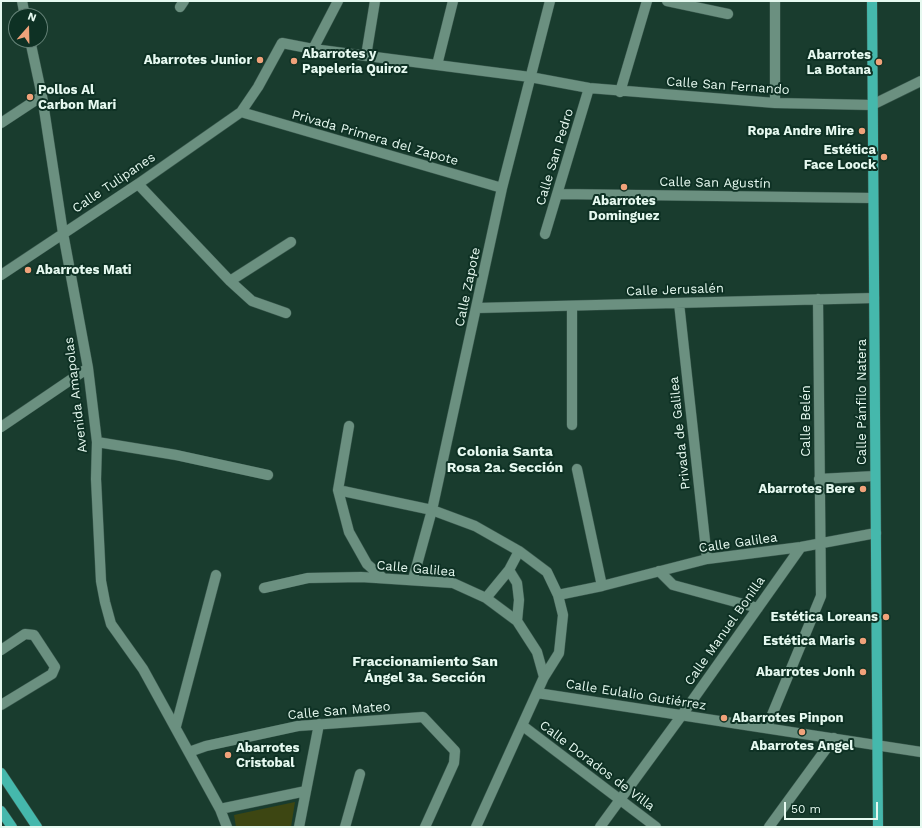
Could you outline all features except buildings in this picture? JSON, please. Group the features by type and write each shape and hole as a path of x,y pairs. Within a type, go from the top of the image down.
{"main road":[{"name":"Calle Pánfilo Natera","path":"872,1 878,827"},
{"path":"1,773 37,827"},
{"path":"1,810 12,827"}],"street":[{"path":"312,49 338,1"},
{"path":"366,56 375,1"},
{"path":"437,65 453,1"},
{"name":"Calle Zapote","path":"413,580 432,510 502,188 550,1"},
{"path":"620,92 647,1"},
{"path":"667,1 728,14"},
{"path":"775,1 775,103"},
{"name":"Calle San Fernando","path":"241,112 258,87 282,43 312,49 530,77 620,92 775,103 872,104 921,81"},
{"name":"Avenida Amapolas","path":"32,48 42,96 63,233 88,368 97,442 96,479 101,581 105,602 111,624 143,669 176,726 189,752"},
{"name":"Calle San Pedro","path":"545,234 589,88"},
{"path":"1,123 42,96"},
{"name":"Calle Tulipanes","path":"1,275 138,184 241,112"},
{"name":"Privada Primera del Zapote","path":"241,112 502,188"},
{"path":"138,184 230,281 252,301 286,313"},
{"name":"Calle San Agustín","path":"558,194 873,198"},
{"path":"230,281 291,242"},
{"name":"Calle Jerusalén","path":"477,308 874,298"},
{"name":"Calle Belén","path":"767,727 821,596 818,299"},
{"name":"Privada de Galilea","path":"679,303 707,559"},
{"path":"572,306 572,425"},
{"path":"1,427 88,368"},
{"path":"349,426 338,490 349,532 367,564 383,578"},
{"path":"97,442 176,455 268,475"},
{"path":"577,469 602,586"},
{"path":"819,479 875,476"},
{"path":"338,490 432,510 475,526 519,551 546,572 558,595 562,615 559,653 544,677 476,827"},
{"name":"Calle Galilea","path":"558,595 602,586 707,559 801,547 876,533"},
{"name":"Calle Manuel Bonilla","path":"600,827 682,715 801,547"},
{"path":"486,598 509,570 519,551"},
{"path":"509,570 517,583 519,600 517,621"},
{"path":"659,571 673,585 758,608"},
{"path":"176,726 216,575"},
{"name":"Calle Galilea","path":"264,588 308,578 383,578 453,583 486,598 517,621 537,652 544,677"},
{"path":"1,650 25,634 34,635 55,666 52,674 1,705"},
{"name":"Calle Eulalio Gutiérrez","path":"537,693 767,727 921,752"},
{"name":"Calle San Mateo","path":"189,752 206,746 298,726 423,717 455,751 454,763 425,827"},
{"path":"299,827 319,724"},
{"name":"Calle Dorados de Villa","path":"522,726 656,827"},
{"path":"769,827 834,738"},
{"path":"189,752 220,809 226,826"},
{"path":"345,827 360,774"},
{"path":"220,809 306,790"}],"green space":[{"path":"295,802 291,827 236,827 234,815"}],"place":[{"name":"Abarrotes Junior","path":"260,60"},
{"name":"Abarrotes y Papeleria Quiroz","path":"294,61"},
{"name":"Abarrotes La Botana","path":"879,62"},
{"name":"Pollos Al Carbon Mari","path":"30,97"},
{"name":"Ropa Andre Mire","path":"862,131"},
{"name":"Estética Face Loock","path":"884,157"},
{"name":"Abarrotes Dominguez","path":"624,187"},
{"name":"Abarrotes Mati","path":"28,270"},
{"name":"Abarrotes Bere","path":"863,489"},
{"name":"Estética Loreans","path":"886,617"},
{"name":"Estética Maris","path":"863,641"},
{"name":"Abarrotes Jonh","path":"863,672"},
{"name":"Abarrotes Pinpon","path":"724,718"},
{"name":"Abarrotes Angel","path":"802,732"},
{"name":"Abarrotes Cristobal","path":"228,755"}],"district":[{"name":"Colonia Santa Rosa 2a. Sección","path":"505,460"},
{"name":"Fraccionamiento San Ángel 3a. Sección","path":"425,670"}]}
